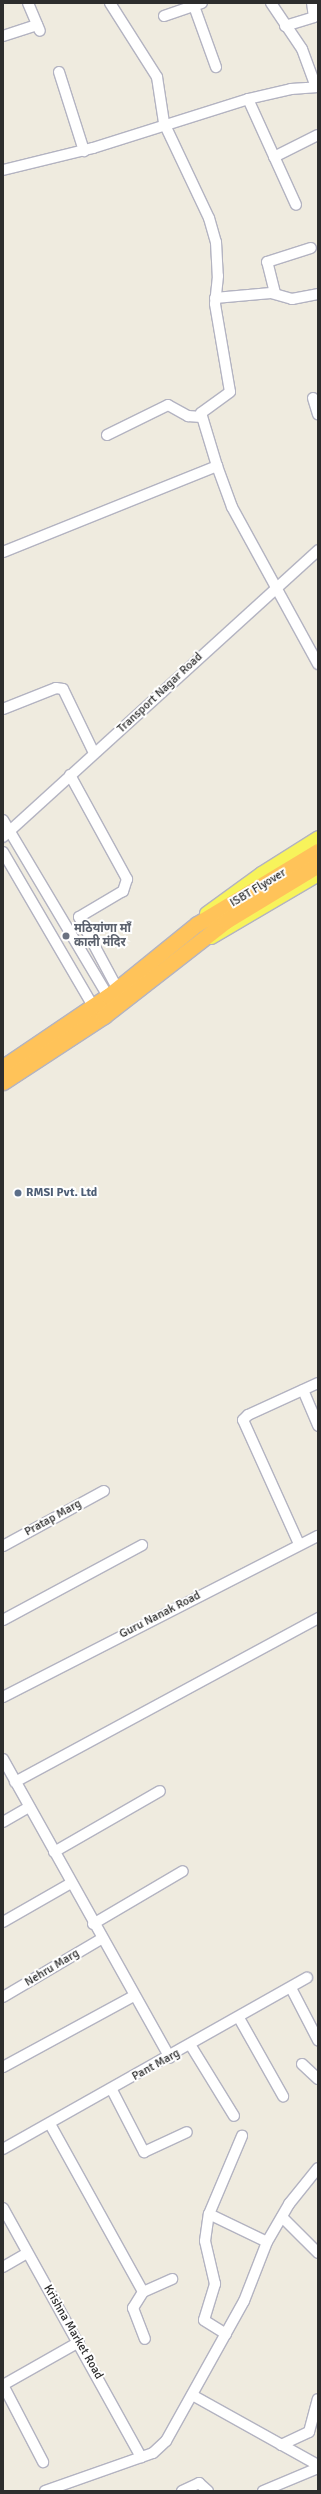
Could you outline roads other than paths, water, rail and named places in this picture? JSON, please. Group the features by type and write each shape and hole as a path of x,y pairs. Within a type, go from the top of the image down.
{"highway":[{"name":"ISBT Flyover","path":"3,1082 104,1016 204,940 222,916 318,851"},
{"name":"ISBT Flyover","path":"3,1067 112,992 197,924 222,916 318,865"}],"main road":[{"path":"197,924 218,903 318,837"},
{"path":"204,940 228,929 318,874"}],"street":[{"path":"3,36 38,28 28,3"},
{"path":"110,3 157,77 164,123 213,230 218,261 214,298 230,392 228,397 202,410 201,417 232,507 274,589 318,664"},
{"path":"3,170 84,150 164,123 248,99 317,87 306,58 271,3"},
{"path":"285,26 314,17 312,3"},
{"path":"164,16 198,4 216,67"},
{"path":"59,72 84,150"},
{"path":"248,99 296,205"},
{"path":"274,157 318,135"},
{"path":"275,293 267,262 311,248"},
{"path":"214,298 275,293 292,299 318,294"},
{"path":"312,398 318,414"},
{"path":"107,435 169,404 182,414 201,417"},
{"path":"3,552 217,466"},
{"name":"Transport Nagar Road","path":"6,834 318,550"},
{"path":"3,709 56,688 64,689 94,753"},
{"path":"64,923 78,917 123,891 127,883 70,775"},
{"path":"3,820 6,834 64,923 112,992"},
{"path":"3,852 93,1006"},
{"path":"78,917 112,992"},
{"path":"299,1544 243,1420 318,1383"},
{"path":"303,1390 318,1426"},
{"name":"Pratap Marg","path":"3,1546 104,1491"},
{"name":"Guru Nanak Road","path":"3,1697 299,1544 318,1536"},
{"path":"3,1620 142,1545"},
{"path":"15,1782 318,1618"},
{"path":"3,1759 101,1939 170,2058"},
{"path":"54,1852 160,1791"},
{"path":"3,1822 30,1807"},
{"path":"93,1924 183,1870"},
{"path":"3,1922 71,1884"},
{"name":"Nehru Marg","path":"3,1997 101,1939"},
{"name":"Pant Marg","path":"3,2149 170,2058 306,1978"},
{"path":"291,1988 318,2040"},
{"path":"3,2067 134,1996"},
{"path":"239,2018 283,2096"},
{"path":"191,2046 234,2116"},
{"path":"302,2064 318,2079"},
{"path":"112,2090 144,2152 187,2132"},
{"path":"50,2124 143,2292"},
{"path":"226,2334 204,2320 215,2284 205,2248 209,2214 242,2136"},
{"path":"45,2491 153,2453 166,2440 194,2396 244,2301 267,2242 282,2217 318,2168"},
{"name":"Krishna Market Road","path":"3,2208 27,2253 80,2342 141,2457"},
{"path":"209,2214 267,2242"},
{"path":"282,2217 318,2253"},
{"path":"3,2267 27,2253"},
{"path":"145,2339 132,2308 143,2292 172,2279"},
{"path":"42,2462 3,2385 80,2342"},
{"path":"194,2396 318,2466"},
{"path":"280,2445 309,2432 318,2399"},
{"path":"263,2491 318,2466"},
{"path":"182,2491 199,2483 208,2491"}],"place":[{"name":"मठियांणा माँ काली मंदिर","path":"66,936"},
{"name":"RMSI Pvt. Ltd","path":"18,1193"}]}
